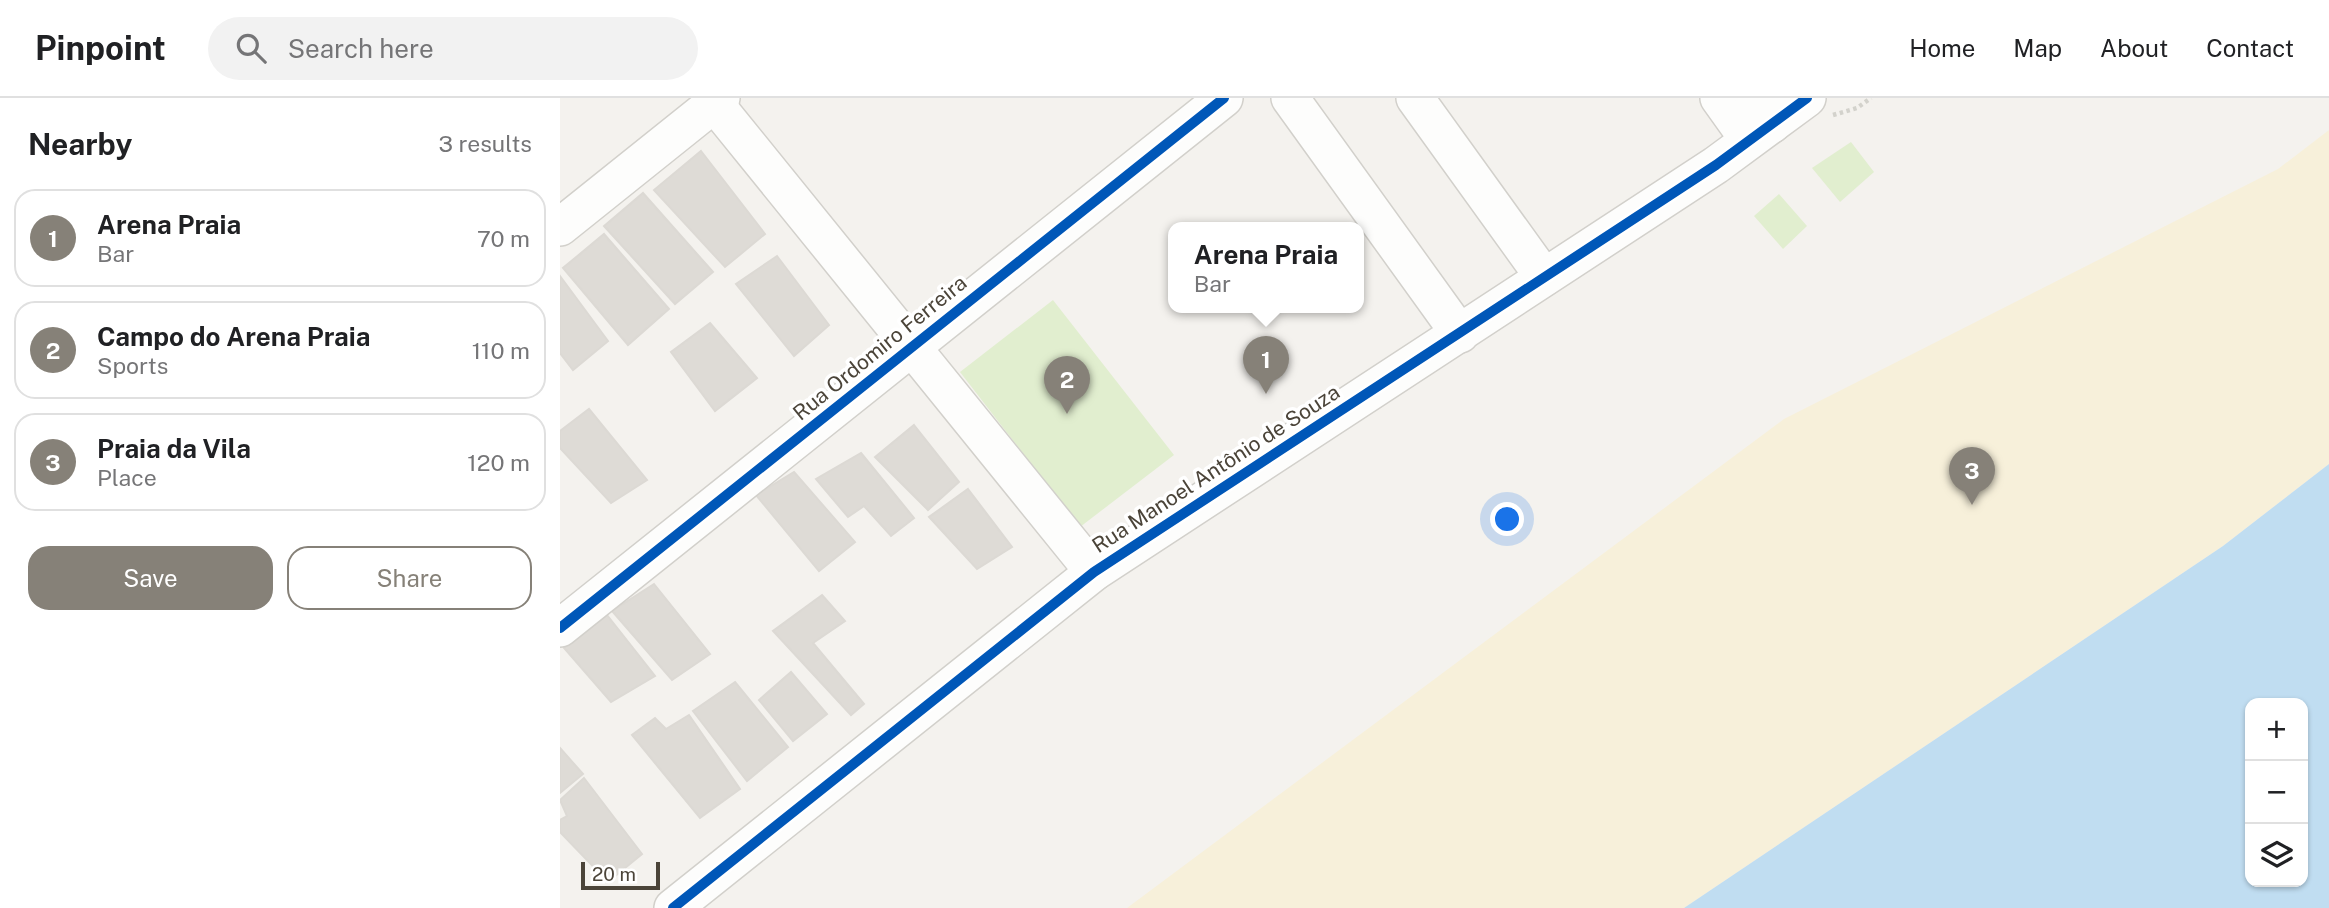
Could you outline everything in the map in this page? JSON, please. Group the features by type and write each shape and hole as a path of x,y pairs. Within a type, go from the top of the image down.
{"street":[{"name":"Rua Ordomiro Ferreira","path":"560,628 1224,98"},
{"path":"1290,98 1460,334"},
{"path":"1415,98 1544,277"},
{"path":"1719,98 1758,121"},
{"name":"Rua Manoel Antônio de Souza","path":"673,908 1094,572 1159,526 1460,334 1544,277 1758,121 1807,98"},
{"path":"560,227 718,100 912,347 1094,572"}],"green space":[{"path":"1851,142 1874,172 1840,202 1812,168"},
{"path":"1779,194 1807,226 1783,249 1754,216"},
{"path":"1053,300 1174,455 1080,527 960,372"}],"sand":[{"path":"2329,130 2329,464 2223,546 1684,908 1127,908 1784,419 2278,169"}],"water":[{"path":"2329,464 2329,908 1684,908 2223,546"}],"building":[{"path":"701,151 765,234 725,267 654,190"},
{"path":"643,193 713,272 675,304 604,226"},
{"path":"604,234 669,309 628,345 563,268"},
{"path":"777,256 829,325 794,356 736,284"},
{"path":"560,276 608,341 573,370 560,353"},
{"path":"710,323 757,378 715,411 671,352"},
{"path":"589,409 647,480 611,503 560,448 560,431"},
{"path":"914,425 959,482 928,510 875,457"},
{"path":"861,453 914,518 891,536 864,506 848,517 816,479"},
{"path":"794,472 855,542 819,571 756,495"},
{"path":"968,489 1012,547 977,569 929,517"},
{"path":"654,584 710,654 672,680 612,611"},
{"path":"822,595 845,621 813,643 864,704 851,715 773,631"},
{"path":"607,615 655,676 611,702 564,648"},
{"path":"791,672 827,714 793,741 759,700"},
{"path":"735,682 788,747 747,781 693,711"},
{"path":"689,715 740,789 700,818 632,735 655,718 666,729"},
{"path":"560,748 583,774 560,793"},
{"path":"584,778 642,854 608,882 560,832 560,820 567,816 560,800"}],"cycle path":[{"path":"560,628 1224,98"},
{"path":"673,908 1094,572 1716,165 1807,98"}],"place":[{"name":"Arena Praia","path":"1266,394"},
{"name":"Campo do Arena Praia","path":"1067,414"},
{"name":"Praia da Vila","path":"1972,505"}]}
